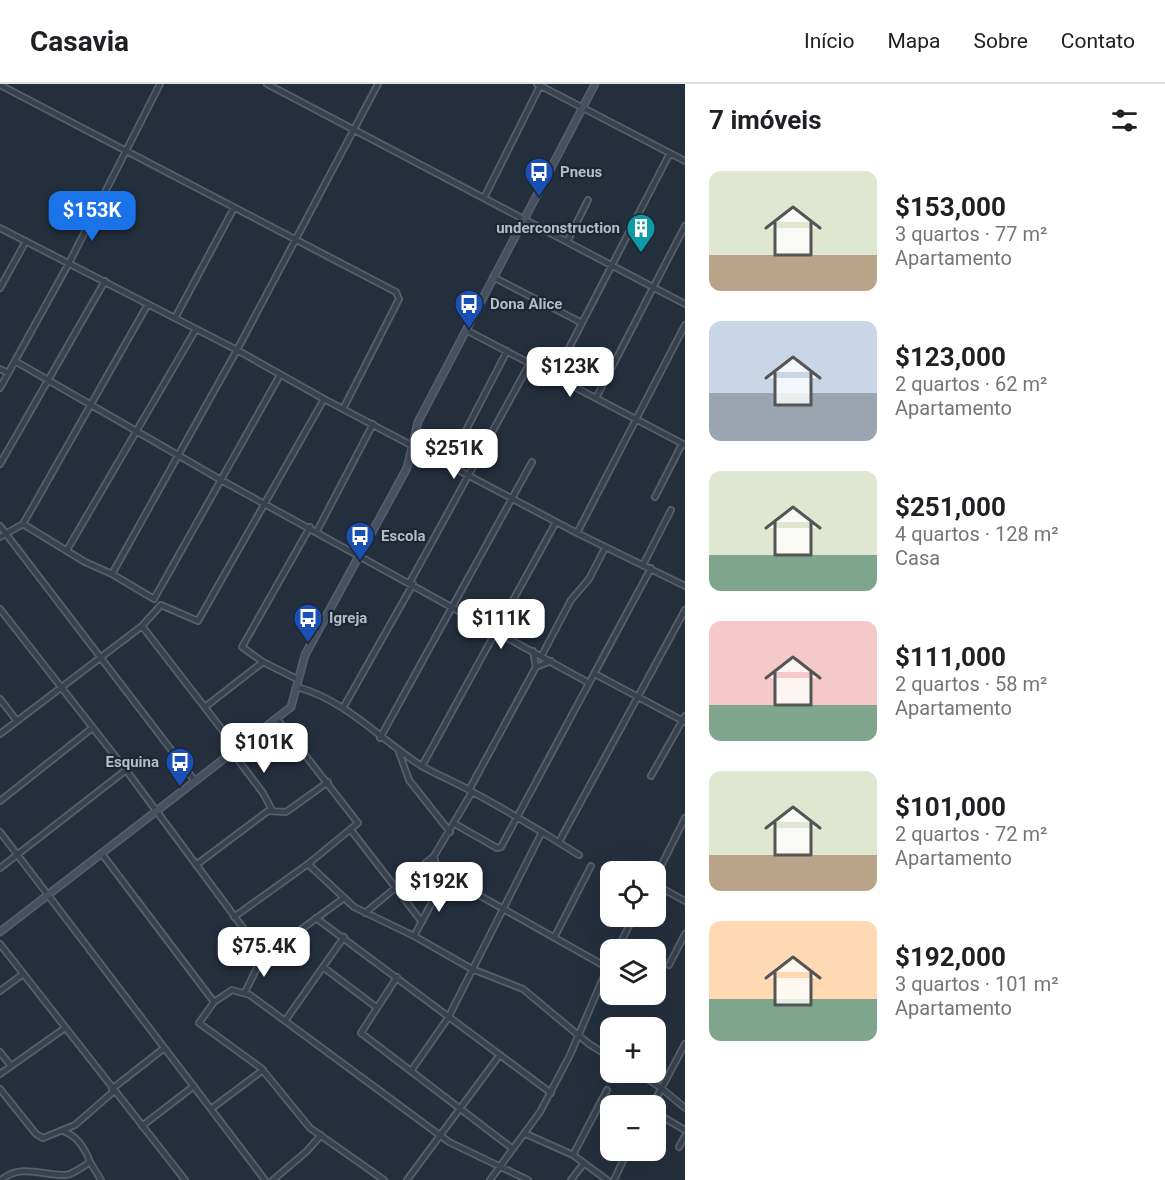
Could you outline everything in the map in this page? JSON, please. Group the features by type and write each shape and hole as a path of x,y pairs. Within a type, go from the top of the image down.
{"street":[{"path":"0,388 69,263 160,84"},
{"path":"267,84 685,304"},
{"path":"112,574 237,350 378,84"},
{"path":"0,932 291,707 297,679 310,645 398,488 413,445 418,422 595,84"},
{"path":"484,198 539,85 685,161"},
{"path":"0,86 399,295 343,409"},
{"path":"554,377 670,153"},
{"path":"567,242 588,200"},
{"path":"175,318 234,208"},
{"path":"596,398 685,226"},
{"path":"0,228 237,350 324,399 605,548 685,586"},
{"path":"0,288 26,241"},
{"path":"493,277 582,323"},
{"path":"0,464 105,281"},
{"path":"2,535 22,524 148,304"},
{"path":"577,533 685,325"},
{"path":"67,550 196,329"},
{"path":"466,330 683,445 655,497"},
{"path":"448,465 507,351"},
{"path":"15,361 221,480 310,527 589,683"},
{"path":"343,708 530,363"},
{"path":"0,369 8,373"},
{"path":"154,599 280,375"},
{"path":"22,524 161,604 198,621 324,399"},
{"path":"317,531 373,424"},
{"path":"380,738 532,462"},
{"path":"643,565 671,510"},
{"path":"422,766 556,522"},
{"path":"0,526 2,535 101,655 195,781"},
{"path":"297,679 262,662 242,647 310,527"},
{"path":"542,655 571,600 589,579 605,548"},
{"path":"455,824 499,848 517,819 651,568"},
{"path":"0,734 142,626 161,604"},
{"path":"0,609 126,770 234,917 264,954"},
{"path":"559,842 685,610"},
{"path":"142,626 205,707 272,810"},
{"path":"365,913 422,869 450,832 536,667 533,651"},
{"path":"536,667 551,661"},
{"path":"205,707 262,662"},
{"path":"595,674 684,720 651,776"},
{"path":"297,687 319,694 355,715 380,738 422,766 470,791 579,855"},
{"path":"0,699 17,721"},
{"path":"234,917 308,864 358,822 277,719"},
{"path":"0,801 92,729"},
{"path":"399,751 409,780 450,832"},
{"path":"0,868 126,770"},
{"path":"196,865 246,826 272,810 286,812 328,782"},
{"path":"664,861 685,818"},
{"path":"351,830 422,922"},
{"path":"0,832 265,1180"},
{"path":"411,1071 448,1018 542,832"},
{"path":"102,854 214,1002"},
{"path":"434,856 438,874"},
{"path":"308,864 344,898 365,913 414,936 472,969 523,989 600,1050"},
{"path":"555,936 591,866"},
{"path":"422,869 438,874 503,908 600,963"},
{"path":"414,936 445,879"},
{"path":"666,891 685,901"},
{"path":"245,992 264,954 344,898"},
{"path":"316,918 551,1093"},
{"path":"669,965 685,934"},
{"path":"285,1021 344,937"},
{"path":"0,944 112,1090 185,1180"},
{"path":"323,967 376,1007"},
{"path":"0,991 23,974"},
{"path":"397,977 361,1033 513,1149"},
{"path":"490,1180 526,1134 551,1093 600,988"},
{"path":"384,1180 302,1121 263,1070 199,1023 214,1002 232,990 245,992 441,1137 498,1168 528,1180"},
{"path":"0,1074 65,1028"},
{"path":"658,1095 685,1044"},
{"path":"0,1089 39,1137 63,1131 75,1125 112,1090 164,1048"},
{"path":"0,1052 11,1066"},
{"path":"407,1180 500,1056"},
{"path":"211,1109 263,1070"},
{"path":"654,1083 685,1108"},
{"path":"142,1126 194,1086"},
{"path":"573,1155 607,1090"},
{"path":"666,1119 685,1130"},
{"path":"75,1125 74,1135 101,1180"},
{"path":"63,1131 74,1135"},
{"path":"526,1134 573,1155 607,1180"},
{"path":"273,1180 321,1136"},
{"path":"678,1147 685,1136"},
{"path":"614,1180 623,1161"},
{"path":"1,1180 8,1174 23,1170 68,1178 90,1162"},
{"path":"571,1180 584,1163"}],"place":[{"name":"Pneus","path":"539,198"},
{"name":"underconstruction","path":"641,254"},
{"name":"Dona Alice","path":"469,330"},
{"name":"Escola","path":"360,562"},
{"name":"Igreja","path":"308,644"},
{"name":"Esquina","path":"180,788"}]}
